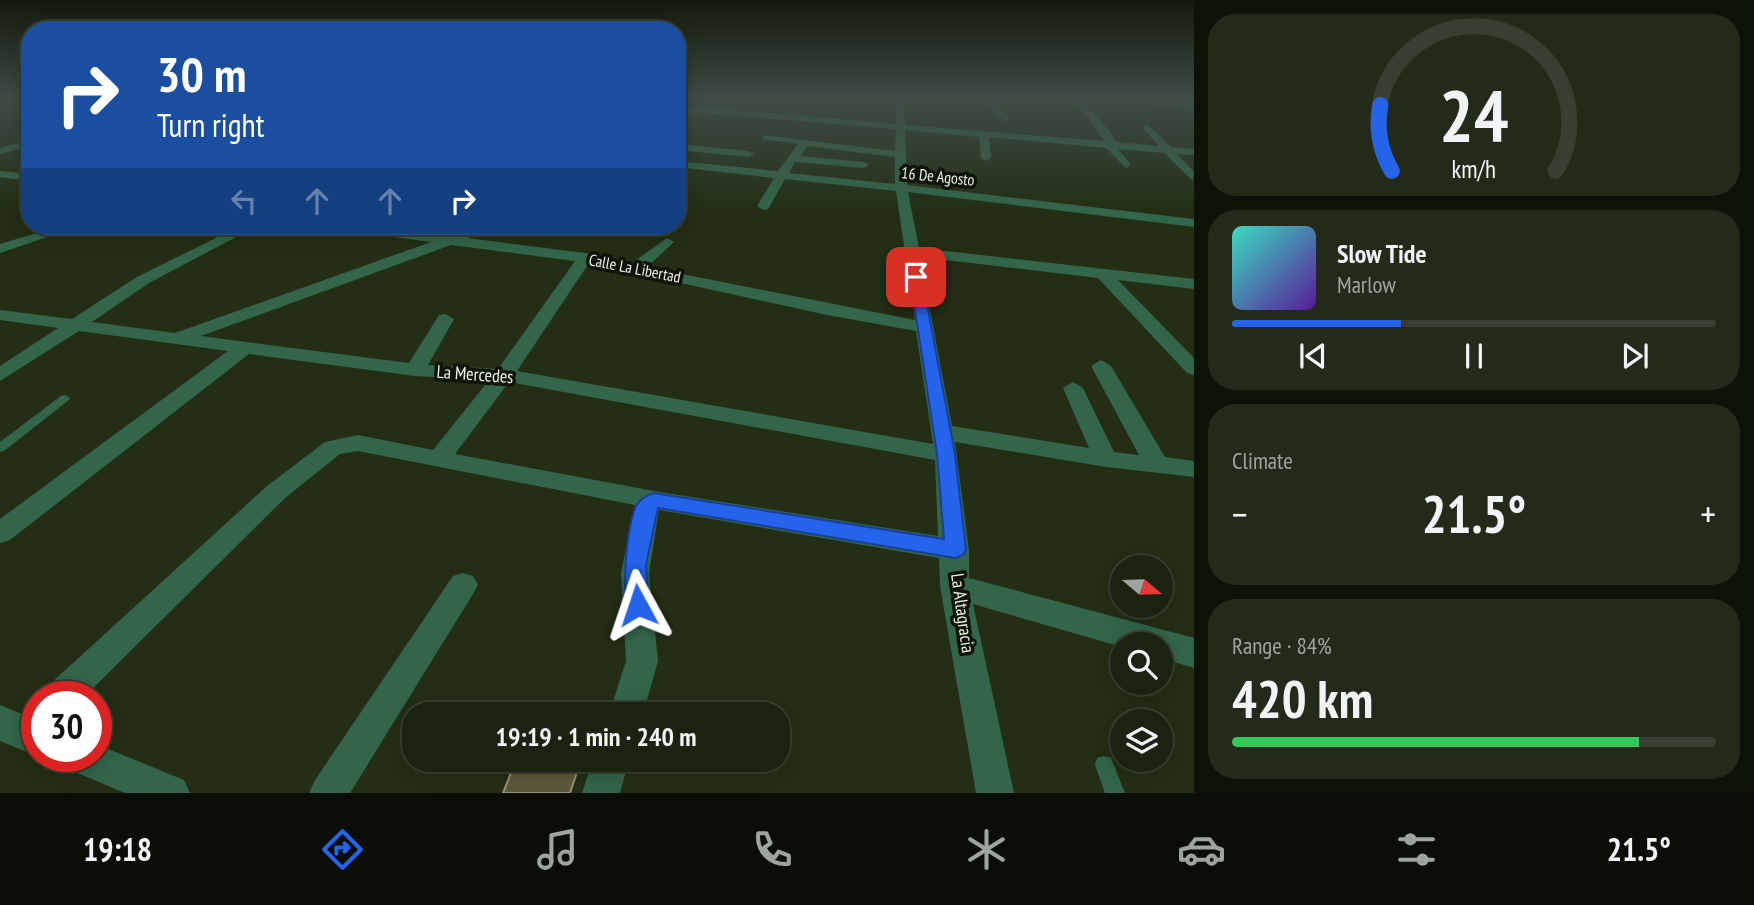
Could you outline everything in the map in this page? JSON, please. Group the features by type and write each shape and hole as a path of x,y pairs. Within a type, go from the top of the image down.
{"street":[{"path":"766,137 901,155"},
{"name":"La Altagracia","path":"900,137 901,187 944,443 956,586 995,793"},
{"path":"984,137 986,158"},
{"path":"1041,137 1194,152"},
{"path":"1106,137 1126,164"},
{"path":"1156,137 1193,178"},
{"path":"763,206 792,158 806,142"},
{"path":"0,151 21,145"},
{"path":"686,148 749,154"},
{"path":"792,158 864,165"},
{"name":"16 De Agosto","path":"686,165 901,187 1194,223"},
{"path":"0,174 21,177"},
{"path":"0,249 44,235"},
{"path":"0,375 143,280 232,235"},
{"name":"Calle La Libertad","path":"403,235 585,258 827,310 925,327"},
{"path":"176,338 462,235"},
{"path":"636,268 667,242"},
{"path":"912,252 1194,284"},
{"path":"438,460 504,375 585,258"},
{"path":"1102,273 1194,369"},
{"name":"La Mercedes","path":"0,315 415,370 504,375 944,443 1194,469"},
{"path":"415,370 444,319"},
{"path":"0,533 244,348"},
{"path":"1101,366 1157,465"},
{"path":"1073,388 1106,459"},
{"path":"78,681 276,492 333,447 358,443 654,500 955,550"},
{"path":"630,702 642,661 635,573 646,508 654,500"},
{"path":"328,793 463,585"},
{"path":"956,586 1194,653"},
{"path":"112,769 171,793"},
{"path":"601,793 607,772"}],"lane":[{"path":"0,448 65,398"},
{"path":"1104,765 1115,793"}],"building":[{"path":"511,772 577,772 570,793 503,793"}],"route":[{"path":"638,605 636,565 646,508 650,501 654,500 955,550 946,454 916,277"}]}
